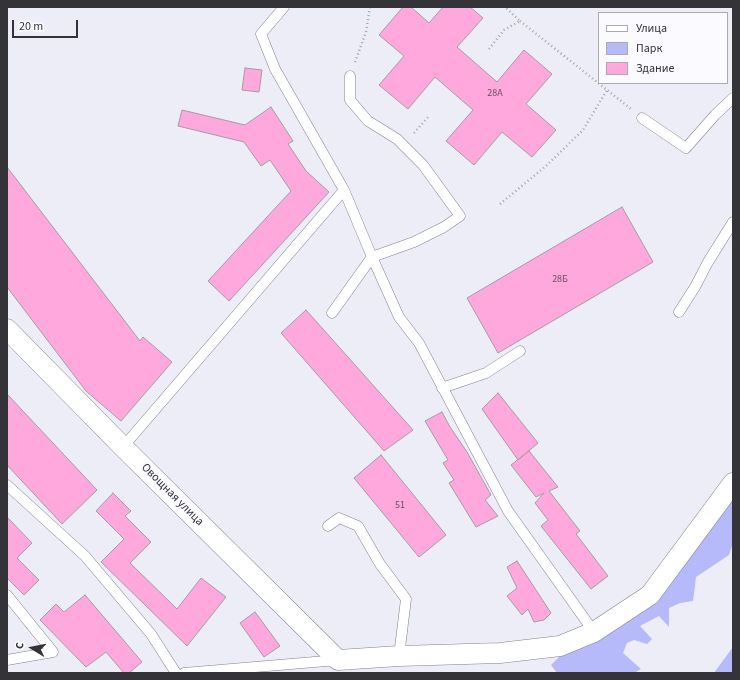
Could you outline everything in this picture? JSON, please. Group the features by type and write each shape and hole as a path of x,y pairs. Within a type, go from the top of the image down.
{"street":[{"name":"Овощная улица","path":"7,329 123,447 338,660"},
{"path":"338,660 402,664 560,646 594,632 650,595 733,483"}],"lane":[{"path":"284,7 260,34 274,69 344,190 399,317 419,343 508,511 594,632"},
{"path":"332,313 372,257 414,242 444,227 460,216 423,165 397,139 368,121 350,100 350,76"},
{"path":"642,118 686,148 715,115 733,98"},
{"path":"123,447 344,190"},
{"path":"679,312 733,222"},
{"path":"442,388 486,373 520,351"},
{"path":"7,485 85,556 151,634 176,673"},
{"path":"328,526 339,518 358,526 380,564 406,599 402,664"},
{"path":"7,595 53,652 7,660"},
{"path":"184,673 338,660"}],"path":[{"path":"350,76 366,32 370,7"},
{"path":"505,7 520,21 598,83"},
{"path":"489,49 504,30 520,21"},
{"path":"599,84 642,118"},
{"path":"500,204 546,166 583,130 607,90"},
{"path":"411,135 429,116"}],"green space":[{"path":"733,500 733,543 729,555 696,577 693,601 680,603 669,608 669,627 659,616 640,626 652,639 647,644 634,640 627,643 623,653 641,669 634,673 557,673 551,665 560,656 656,601"},
{"path":"733,647 733,673 714,673"}],"building":[{"path":"403,7 411,7 429,23 443,7 470,7 483,18 457,47 497,82 524,50 552,74 526,104 556,130 532,157 502,132 474,165 446,141 473,110 435,77 408,109 379,85 404,56 379,35"},
{"path":"245,68 262,70 259,92 242,90"},
{"path":"271,107 293,141 288,144 306,171 329,192 229,301 208,281 291,191 270,160 261,166 244,142 178,126 182,110 245,125"},
{"path":"7,167 140,341 143,337 172,362 121,421 86,391 7,287"},
{"path":"622,207 653,262 498,353 467,298"},
{"path":"306,310 413,430 384,451 281,333"},
{"path":"498,393 538,443 518,460 482,409"},
{"path":"7,394 97,490 62,524 7,465"},
{"path":"442,412 491,495 485,500 498,516 476,527 449,483 454,480 443,463 448,460 425,421"},
{"path":"529,451 558,487 549,491 580,531 576,534 608,576 591,589 541,526 548,520 535,503 544,493 536,497 511,465"},
{"path":"381,455 446,535 419,557 354,478"},
{"path":"113,493 131,511 125,516 151,542 130,563 177,609 201,578 226,597 187,646 101,562 124,539 96,511"},
{"path":"7,517 32,543 17,558 39,580 24,595 7,578"},
{"path":"517,561 551,613 544,620 534,622 528,609 522,615 507,596 517,588 507,567"},
{"path":"85,595 142,662 129,673 124,673 106,652 86,667 40,620 56,604 64,612"},
{"path":"255,612 280,646 264,657 240,623"}]}
